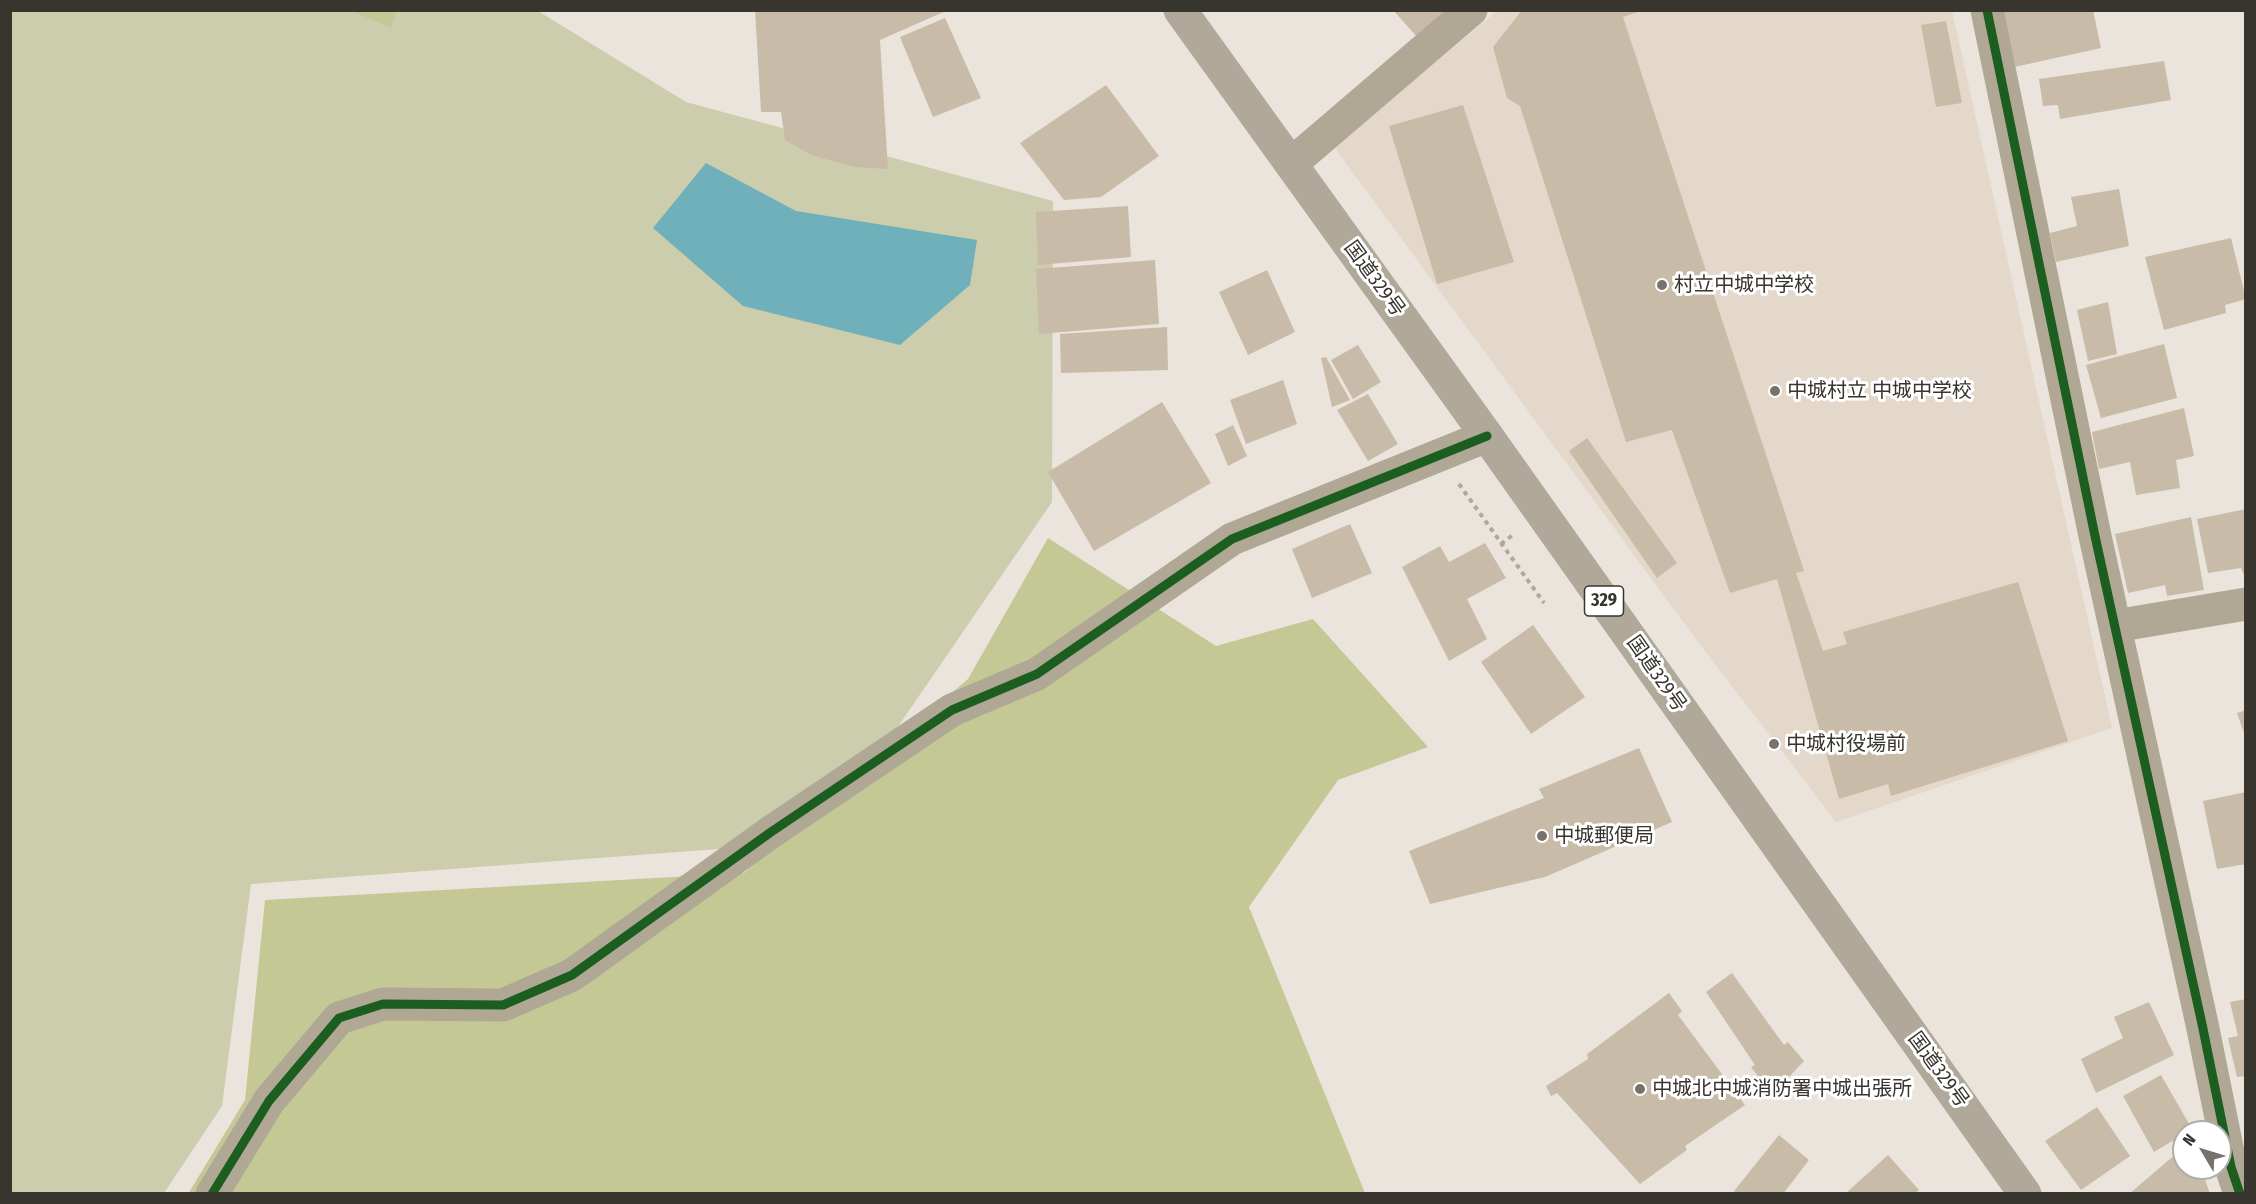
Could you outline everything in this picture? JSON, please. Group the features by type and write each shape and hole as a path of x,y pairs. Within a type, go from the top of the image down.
{"highway":[{"name":"国道329号","path":"1180,10 1487,436 2025,1194"}],"street":[{"path":"1291,164 1471,10"},
{"path":"1987,10 2115,626 2231,1167 2240,1194"},
{"path":"212,1194 269,1101 339,1018 383,1004 503,1005 572,975 771,832 952,710 1037,674 1232,539 1487,436"},
{"path":"2115,626 2246,604"}],"path":[{"path":"1456,481 1544,603"}],"shaded area":[{"name":"中城村立 中城中学校","path":"1497,11 1952,11 2112,728 1836,822 1692,634 1334,147"}],"green space":[{"path":"10,11 538,11 686,102 1053,201 1052,502 895,731 732,848 251,884 222,1106 164,1193 11,1193"},
{"path":"352,11 396,11 391,28"},
{"path":"1048,538 1216,646 1313,619 1428,747 1338,780 1249,907 1365,1193 188,1194 245,1100 265,900 744,873 968,679"}],"water":[{"path":"706,163 796,211 977,240 970,285 900,345 743,306 653,228"}],"building":[{"path":"755,10 948,10 880,40 888,169 855,167 811,155 785,140 781,112 761,112"},
{"path":"1393,10 1449,10 1418,38"},
{"path":"1522,10 1643,10 1623,17 1804,571 1796,573 1823,651 1847,644 1843,632 2018,582 2068,741 1891,796 1888,784 1839,799 1777,579 1730,593 1672,430 1626,442 1520,106 1507,98 1493,47"},
{"path":"2000,10 2093,10 2101,48 2010,68"},
{"path":"945,18 981,98 933,117 900,37"},
{"path":"1946,21 1962,103 1936,107 1921,25"},
{"path":"2164,61 2171,100 2060,119 2058,105 2043,106 2039,79"},
{"path":"1106,85 1159,156 1101,197 1064,200 1020,143"},
{"path":"1463,105 1514,262 1437,284 1389,126"},
{"path":"2119,189 2129,246 2056,262 2050,233 2077,226 2071,197"},
{"path":"1128,206 1131,257 1038,265 1036,212"},
{"path":"2231,238 2246,299 2225,305 2226,313 2164,330 2145,257"},
{"path":"1155,260 1159,324 1039,334 1036,269"},
{"path":"1267,270 1295,332 1248,355 1219,292"},
{"path":"2108,302 2117,354 2088,361 2077,310"},
{"path":"1167,327 1168,370 1061,373 1060,334"},
{"path":"2164,344 2177,398 2101,418 2086,365"},
{"path":"1358,345 1381,382 1353,399 1331,360"},
{"path":"1326,357 1350,400 1332,407 1321,358"},
{"path":"1283,380 1297,424 1246,444 1230,400"},
{"path":"1368,394 1398,444 1368,461 1337,410"},
{"path":"1162,402 1211,483 1094,551 1048,472"},
{"path":"2184,408 2194,456 2176,460 2180,488 2136,495 2130,462 2099,469 2092,432"},
{"path":"1233,425 1247,456 1228,466 1215,434"},
{"path":"1587,438 1677,563 1657,578 1569,451"},
{"path":"2246,509 2246,580 2241,568 2208,573 2197,519"},
{"path":"2191,517 2204,590 2167,596 2165,585 2128,593 2115,534"},
{"path":"1350,524 1372,573 1312,598 1292,549"},
{"path":"1485,543 1506,578 1467,599 1487,639 1449,661 1402,567 1440,546 1449,562"},
{"path":"1533,625 1585,697 1531,734 1481,662"},
{"path":"2246,710 2246,736 2245,736 2237,713"},
{"name":"中城郵便局","path":"1639,748 1672,822 1545,877 1430,904 1409,851 1544,798 1539,789"},
{"path":"2246,792 2246,864 2217,869 2203,801"},
{"path":"1732,973 1784,1045 1788,1042 1804,1061 1772,1095 1751,1067 1755,1065 1706,992"},
{"name":"中城北中城消防署中城出張所","path":"1669,993 1682,1011 1678,1015 1745,1105 1685,1146 1687,1150 1640,1184 1557,1093 1551,1096 1546,1086 1588,1059 1587,1054"},
{"path":"2246,999 2246,1076 2237,1077 2228,1038 2238,1036 2230,1002"},
{"path":"2149,1002 2174,1055 2096,1093 2081,1059 2123,1038 2114,1017"},
{"path":"2161,1075 2187,1120 2172,1120 2172,1141 2154,1152 2123,1096"},
{"path":"2097,1107 2130,1156 2081,1190 2045,1141"},
{"path":"1779,1135 1809,1160 1783,1194 1737,1194 1734,1191"},
{"path":"1888,1155 1919,1190 1915,1194 1845,1194"},
{"path":"2172,1157 2172,1180 2205,1180 2210,1194 2129,1194"}],"cycle path":[{"path":"1987,10 2095,536 2231,1167 2240,1194"},
{"path":"212,1194 269,1101 339,1018 383,1004 503,1005 572,975 771,832 952,710 1037,674 1232,539 1487,436"}],"place":[{"name":"村立中城中学校","path":"1662,285"},
{"name":"中城村立 中城中学校","path":"1775,391"},
{"name":"中城村役場前","path":"1774,744"},
{"name":"中城郵便局","path":"1542,836"},
{"name":"中城北中城消防署中城出張所","path":"1640,1089"}]}
